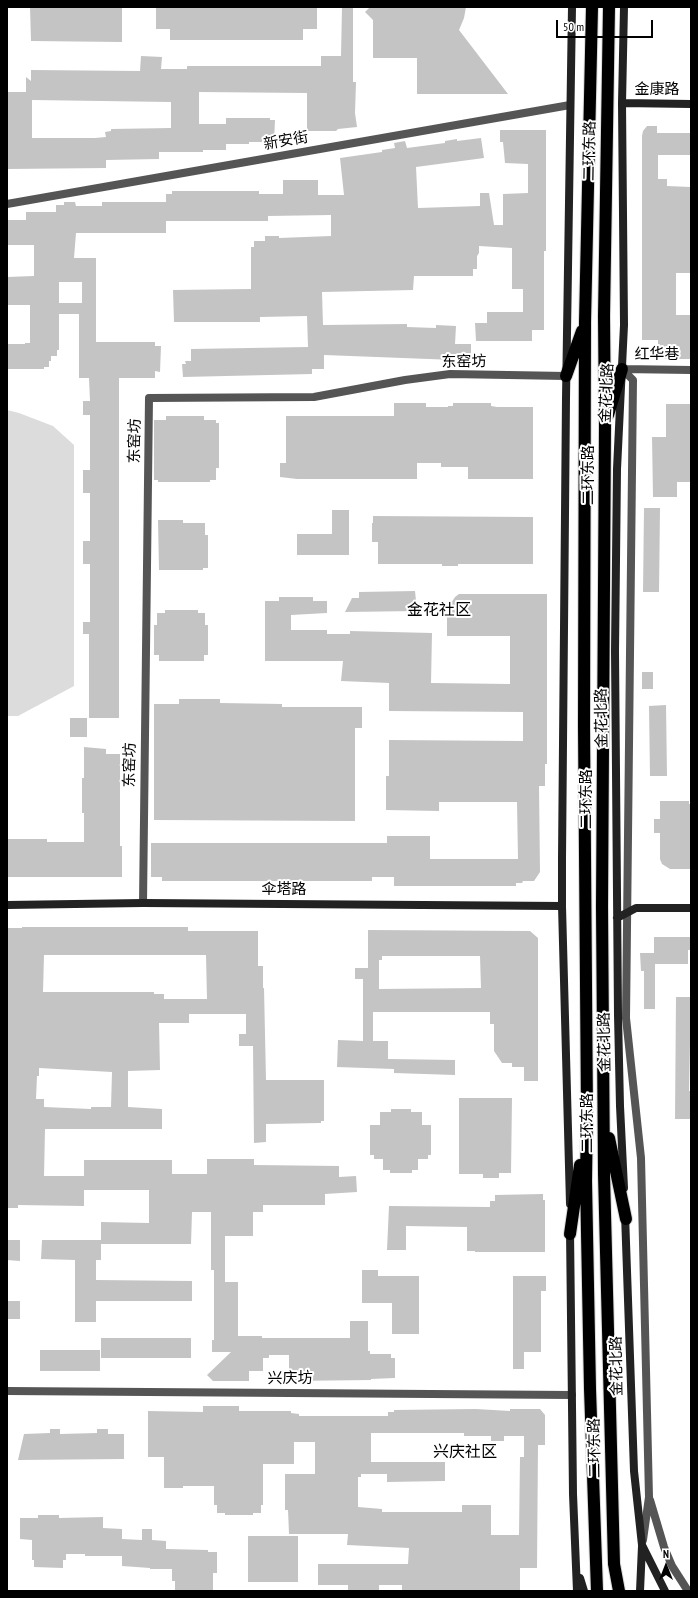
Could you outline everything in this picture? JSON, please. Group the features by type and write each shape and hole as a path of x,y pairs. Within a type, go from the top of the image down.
{"highway":[{"name":"二环东路","path":"592,7 585,322 584,726 587,1112 586,1181 590,1389 597,1591"},
{"name":"二环东路","path":"608,7 604,316 603,1112 614,1564 619,1591"},
{"path":"566,376 585,322"},
{"path":"605,426 622,369"},
{"path":"570,1234 587,1112"},
{"path":"603,1112 626,1219"}],"main road":[{"path":"572,7 566,376 562,906 570,1234 573,1494 577,1591"},
{"name":"金花北路","path":"624,7 622,103 624,325 616,477 615,659 620,1106 626,1219 634,1471 642,1545 665,1591"},
{"name":"金康路","path":"622,103 691,104"},
{"name":"伞塔路","path":"7,904 142,903 562,906"},
{"path":"617,918 636,908 691,908"},
{"path":"640,1591 642,1545"},
{"path":"576,1564 584,1591"}],"street":[{"name":"新安街","path":"7,204 570,105"},
{"name":"红华巷","path":"622,369 691,370"},
{"path":"622,369 633,380 626,1018 641,1158 649,1497 642,1545"},
{"name":"东窑坊","path":"142,903 149,398 314,397 405,380 450,374 566,376"},
{"name":"兴庆坊","path":"7,1391 572,1395"},
{"path":"649,1497 664,1547 672,1566 688,1591"}],"shaded area":[{"path":"7,410 53,426 74,445 74,686 18,716 7,716"}],"building":[{"path":"30,7 122,7 122,42 31,41"},
{"path":"156,7 317,7 317,29 303,29 303,40 170,40 170,29 156,29"},
{"path":"342,7 353,7 353,82 356,82 355,113 357,127 338,129 336,131 307,131 307,93 199,92 199,124 226,124 226,118 270,118 270,120 275,120 274,142 226,144 226,150 203,150 203,152 159,152 159,159 106,160 106,168 7,169 7,92 26,92 26,77 31,81 31,70 140,71 141,56 162,57 161,69 187,69 187,66 321,66 321,56 341,56","holes":["32,100 171,102 171,128 111,129 111,131 105,132 106,137 95,138 32,138"]},
{"path":"370,7 466,7 464,18 459,30 508,94 417,94 417,58 373,58 373,20 365,12"},
{"path":"647,126 657,126 657,133 691,133 691,155 658,155 658,179 667,179 667,186 691,187 691,273 676,273 676,315 691,315 691,359 665,359 658,351 658,340 642,340 642,136 643,131"},
{"path":"500,130 546,130 546,251 544,251 544,330 532,330 532,341 476,341 475,323 487,323 487,312 523,312 523,289 512,289 512,248 479,246 477,269 473,269 473,276 414,276 413,290 322,292 323,325 407,324 407,327 436,328 436,325 456,326 455,344 471,344 471,358 455,357 455,360 324,355 324,369 312,369 312,374 183,377 182,364 186,364 185,361 191,361 191,349 308,347 307,316 260,317 260,322 174,322 173,290 251,289 251,247 254,247 254,241 265,241 265,236 279,236 279,238 331,236 331,215 268,216 268,221 166,221 166,233 76,233 74,258 96,258 96,342 155,342 155,346 161,346 160,372 155,371 155,378 119,378 119,718 89,718 89,634 83,634 83,622 90,622 90,564 83,564 83,541 90,541 90,493 83,493 83,470 90,470 90,415 83,415 83,401 90,401 89,378 79,378 79,314 59,314 59,350 57,350 57,356 51,356 49,367 44,367 44,369 7,369 7,344 30,343 30,305 7,305 7,277 34,276 34,245 7,245 7,220 26,220 26,212 56,212 56,205 64,205 64,202 75,202 76,206 102,206 102,202 166,202 166,194 172,194 172,191 259,191 259,194 283,194 283,180 318,180 318,195 344,195 340,158 382,152 382,150 395,148 394,143 405,141 407,148 445,143 445,141 457,139 457,141 481,138 484,158 416,167 418,208 480,206 480,193 489,193 494,225 503,225 503,194 528,193 528,164 505,163 503,142 500,142","holes":["59,282 82,282 82,303 59,303"]},
{"path":"394,403 426,403 426,407 448,407 453,406 453,403 491,403 491,406 497,407 533,407 533,479 468,479 468,467 441,467 441,463 417,463 417,479 297,479 280,477 280,463 286,463 286,416 394,416"},
{"path":"666,404 691,404 691,482 677,482 677,497 653,497 652,437 666,437"},
{"path":"166,416 204,416 204,420 216,420 216,423 219,423 219,468 216,468 216,480 210,480 210,482 158,482 158,480 154,480 154,420 166,420"},
{"path":"644,508 660,508 659,592 643,592"},
{"path":"332,510 349,510 349,555 297,555 297,534 332,534"},
{"path":"373,516 533,517 533,564 458,564 458,566 442,566 442,564 378,564 378,542 372,542"},
{"path":"158,520 183,520 183,523 205,523 205,535 208,535 208,568 203,568 203,570 159,570"},
{"path":"415,591 417,611 345,612 352,598 359,598 359,592"},
{"path":"459,594 547,594 547,764 545,764 545,786 539,786 540,872 534,881 523,881 522,883 516,883 516,886 394,886 394,877 372,877 372,881 162,881 162,877 151,877 151,843 387,843 387,836 430,836 430,859 518,859 517,802 439,802 439,811 386,810 386,776 389,776 389,740 523,741 523,712 389,711 389,683 341,681 343,661 265,661 265,601 279,601 279,597 313,597 313,601 327,601 327,613 291,615 291,630 327,630 327,634 350,634 350,631 432,633 431,683 510,684 510,636 447,636 447,605 450,605"},
{"path":"165,610 198,610 198,613 205,613 205,625 208,625 208,655 204,655 204,661 159,661 159,655 154,655 154,625 157,625 157,613 165,613"},
{"path":"642,672 653,672 653,689 642,689"},
{"path":"179,699 220,699 220,703 282,704 282,707 362,707 362,728 355,728 355,821 154,820 154,704 179,704"},
{"path":"666,705 667,776 650,776 649,706"},
{"path":"70,718 87,718 87,737 70,737"},
{"path":"84,747 106,749 106,754 120,754 120,846 122,846 122,877 7,877 7,839 47,839 47,842 84,842 82,778 84,778"},
{"path":"660,801 689,801 689,804 691,804 691,869 670,869 662,864 660,859 660,833 654,833 654,819 660,819"},
{"path":"188,927 188,931 258,931 258,966 263,966 266,1080 324,1080 324,1121 321,1121 321,1123 266,1124 266,1142 254,1143 253,1046 239,1046 239,1034 246,1034 246,1014 189,1014 189,1023 159,1023 160,1070 128,1071 128,1107 162,1109 162,1129 45,1129 44,1176 84,1176 84,1160 172,1160 172,1174 207,1174 207,1159 254,1159 254,1165 339,1166 339,1177 356,1176 357,1192 325,1194 325,1205 263,1205 263,1212 253,1212 253,1236 225,1236 225,1282 238,1282 238,1336 262,1336 262,1338 350,1338 350,1321 368,1321 368,1351 370,1351 370,1354 391,1354 391,1358 395,1358 395,1378 371,1380 289,1381 289,1355 269,1355 269,1358 263,1358 263,1371 249,1371 249,1381 213,1381 207,1375 231,1352 212,1352 212,1340 214,1340 214,1270 211,1270 211,1212 192,1212 191,1244 101,1244 101,1222 149,1223 149,1190 84,1190 84,1206 18,1205 18,1208 7,1208 7,928","holes":["44,955 206,955 207,999 164,999 164,994 154,994 154,992 43,992","39,1068 112,1072 111,1107 91,1107 91,1109 44,1107 44,1099 36,1099 37,1076 39,1076"]},
{"path":"368,930 530,931 538,938 538,1081 524,1081 524,1067 512,1067 512,1063 502,1063 494,1051 494,1024 490,1024 490,1012 373,1012 373,1041 388,1041 388,1059 455,1060 455,1075 394,1073 394,1069 337,1067 338,1040 363,1041 363,979 355,979 355,968 368,968","holes":["382,956 480,956 481,988 379,989 379,960 382,960"]},
{"path":"654,937 691,937 691,950 688,950 688,964 655,964 655,1009 644,1009 644,971 641,971 640,953 654,953"},
{"path":"676,997 691,997 689,1091 691,1091 691,1119 675,1119"},
{"path":"459,1098 512,1098 511,1173 499,1173 499,1178 483,1178 483,1174 459,1174"},
{"path":"391,1109 411,1109 411,1112 422,1112 422,1125 431,1125 431,1155 428,1155 428,1159 418,1159 418,1170 412,1170 412,1173 390,1173 390,1170 383,1170 383,1159 374,1159 374,1155 370,1155 370,1125 380,1125 380,1112 391,1112"},
{"path":"543,1194 543,1200 545,1200 545,1252 467,1251 467,1227 406,1226 406,1250 387,1250 389,1206 490,1207 490,1201 495,1201 495,1195"},
{"path":"7,1240 20,1240 20,1261 7,1260"},
{"path":"42,1240 101,1240 101,1260 96,1260 96,1280 192,1281 192,1301 96,1301 96,1322 75,1322 75,1260 41,1259"},
{"path":"362,1270 378,1270 378,1276 419,1276 419,1334 392,1334 392,1303 362,1303"},
{"path":"513,1276 546,1276 546,1291 541,1291 541,1352 524,1352 524,1369 513,1369"},
{"path":"7,1301 20,1301 20,1319 7,1319"},
{"path":"101,1338 191,1338 191,1358 101,1358"},
{"path":"40,1350 100,1350 100,1371 40,1371"},
{"path":"203,1406 239,1406 239,1411 291,1411 291,1413 299,1414 299,1416 388,1416 388,1412 394,1412 394,1410 476,1409 510,1411 510,1409 540,1409 545,1415 545,1445 538,1445 537,1568 520,1568 520,1591 402,1591 402,1585 379,1585 379,1591 348,1591 348,1585 318,1585 318,1564 408,1564 409,1548 347,1545 348,1534 289,1534 288,1510 285,1510 285,1474 315,1474 315,1442 294,1442 294,1464 263,1464 263,1505 261,1505 261,1513 253,1513 253,1515 225,1515 225,1513 217,1513 217,1505 214,1505 214,1486 183,1486 183,1488 164,1488 164,1457 148,1457 148,1411 203,1412","holes":["371,1433 464,1433 464,1436 491,1436 491,1441 504,1441 504,1436 524,1436 524,1457 520,1457 519,1535 491,1535 491,1505 462,1505 462,1512 382,1512 382,1509 358,1507 358,1477 361,1477 361,1474 387,1474 387,1482 445,1481 445,1462 371,1462"]},
{"path":"50,1429 60,1429 60,1434 97,1433 97,1429 108,1429 108,1434 124,1434 124,1459 18,1460 24,1434 50,1433"},
{"path":"38,1515 59,1515 59,1518 103,1517 103,1528 122,1529 122,1539 142,1540 142,1529 152,1529 152,1540 166,1541 166,1549 208,1550 208,1552 217,1552 217,1573 213,1573 213,1591 175,1591 175,1581 172,1581 172,1569 150,1569 122,1566 122,1556 85,1556 85,1554 66,1554 66,1560 63,1560 63,1568 34,1567 34,1560 32,1560 32,1540 20,1539 20,1518 38,1518"},
{"path":"248,1536 298,1536 298,1582 248,1582"}],"district":[{"name":"金花社区","path":"439,610"},
{"name":"兴庆社区","path":"465,1452"}]}
